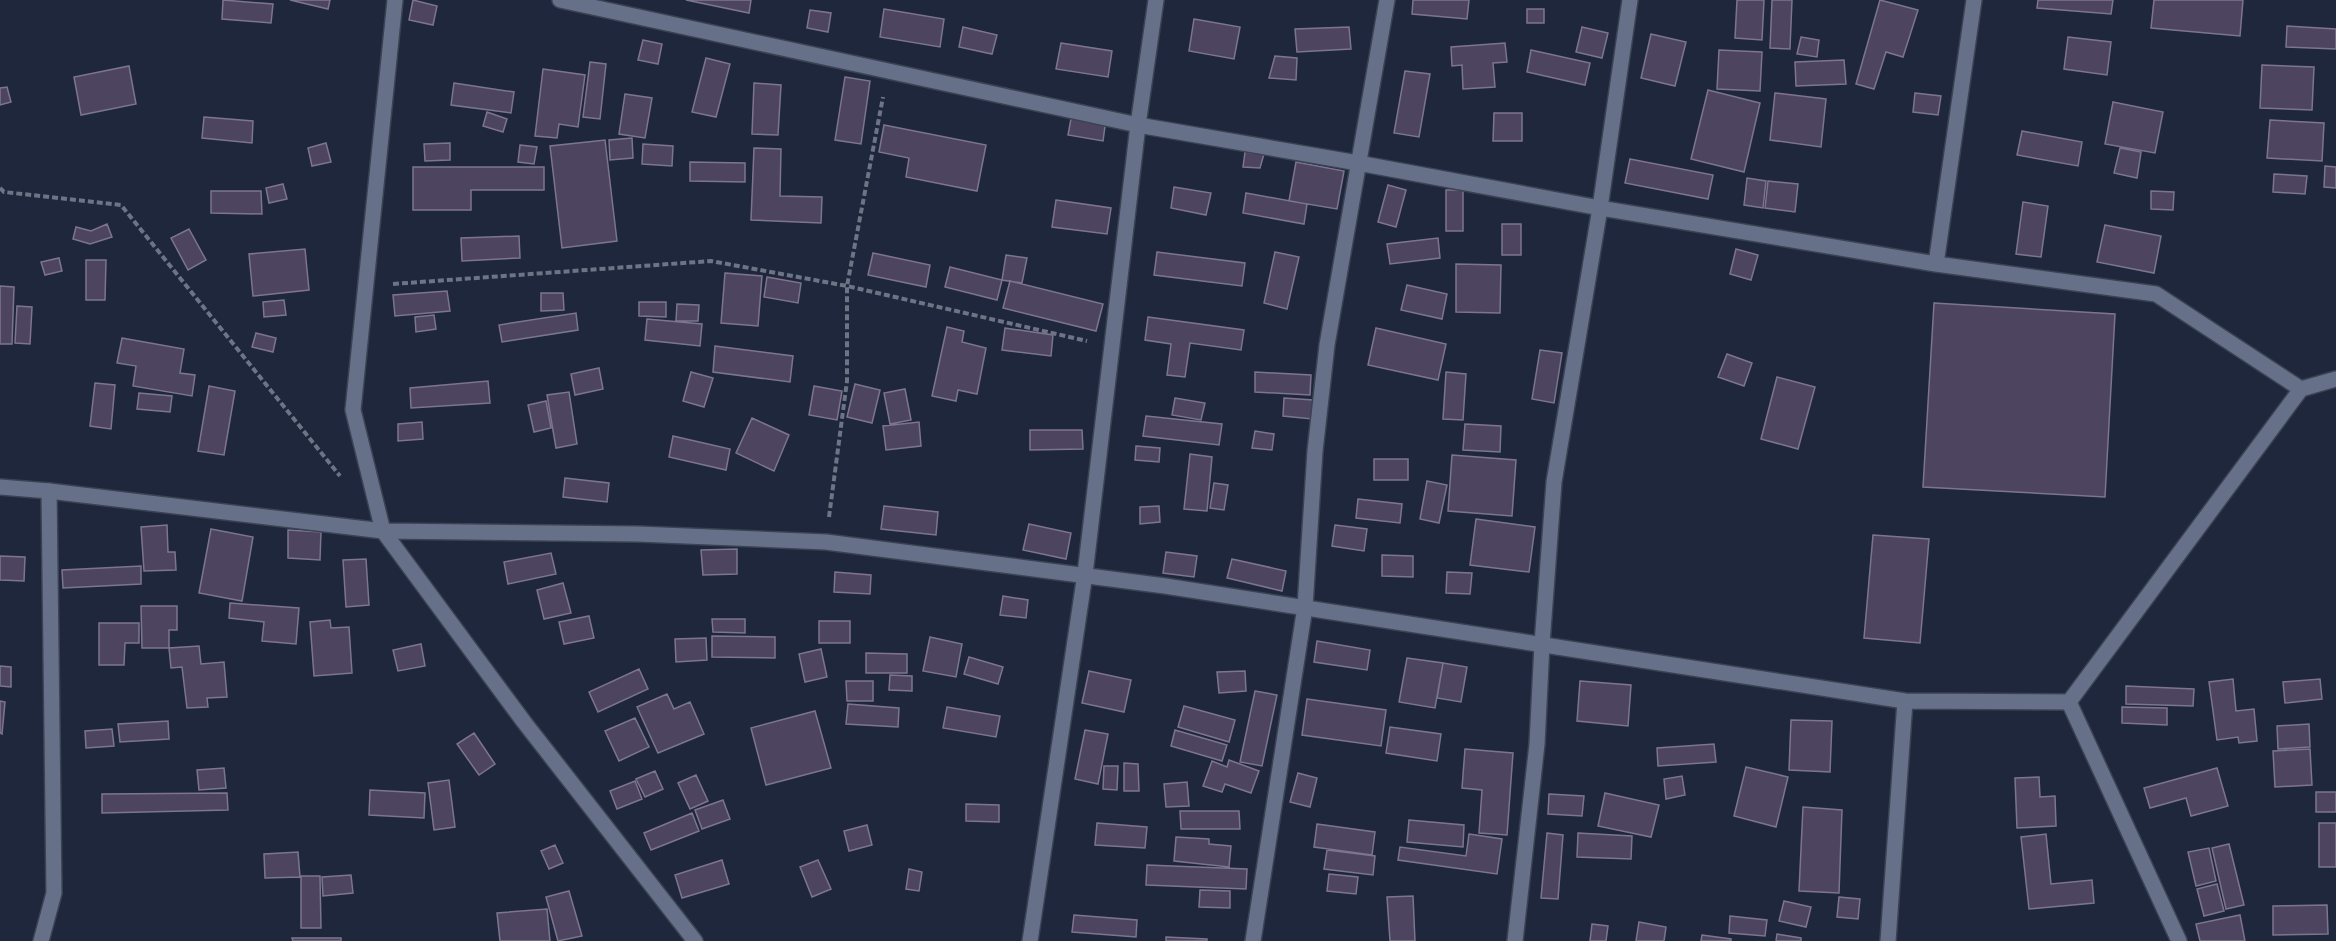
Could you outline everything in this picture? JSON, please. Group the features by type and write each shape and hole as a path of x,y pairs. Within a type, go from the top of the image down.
{"street":[{"path":"395,0 353,410 383,531 524,722 695,941"},
{"path":"560,0 888,69 1138,125 1600,208 1936,264 2156,294 2301,389"},
{"path":"1030,941 1085,574 1138,125 1156,0"},
{"path":"1253,941 1305,607 1316,451 1327,345 1387,0"},
{"path":"1515,941 1536,744 1554,482 1600,208 1630,0"},
{"path":"1936,264 1974,0"},
{"path":"2069,702 2301,389 2336,379"},
{"path":"0,487 383,531 638,534 826,542 1085,574 1905,701 2069,702"},
{"path":"41,941 54,893 50,491"},
{"path":"1888,941 1905,701"},
{"path":"2069,702 2179,941"}],"path":[{"path":"826,542 847,381 847,286 888,69"},
{"path":"0,188 4,192 121,205 347,485"},
{"path":"365,285 711,261 847,286 1112,347"}],"building":[{"path":"223,0 273,4 271,23 222,19"},
{"path":"290,0 330,0 328,9"},
{"path":"413,0 437,6 433,25 409,20"},
{"path":"686,0 751,0 749,13"},
{"path":"1413,0 1469,0 1467,19 1412,14"},
{"path":"1737,0 1764,0 1762,40 1735,38"},
{"path":"1772,0 1792,0 1790,49 1770,48"},
{"path":"1880,0 1918,10 1903,57 1886,52 1874,89 1856,84"},
{"path":"2038,0 2113,0 2111,14 2037,8"},
{"path":"2154,0 2243,0 2240,36 2151,28"},
{"path":"884,9 944,19 940,47 880,37"},
{"path":"1527,9 1544,9 1544,23 1527,23"},
{"path":"810,10 831,13 828,32 807,28"},
{"path":"1194,19 1240,27 1234,59 1189,51"},
{"path":"2287,26 2336,29 2336,49 2286,47"},
{"path":"963,27 997,35 992,54 959,47"},
{"path":"1349,27 1351,49 1297,52 1295,29"},
{"path":"1582,27 1608,33 1602,58 1576,52"},
{"path":"1651,34 1686,42 1675,86 1641,78"},
{"path":"1801,37 1819,40 1817,57 1797,54"},
{"path":"2068,37 2111,42 2107,75 2064,69"},
{"path":"643,40 662,44 658,64 638,60"},
{"path":"1061,43 1112,51 1108,77 1056,69"},
{"path":"1505,43 1507,62 1493,63 1495,87 1463,89 1462,65 1452,66 1451,47"},
{"path":"1531,50 1590,63 1585,85 1527,72"},
{"path":"1719,50 1762,52 1760,91 1717,89"},
{"path":"1275,56 1297,58 1296,80 1269,78"},
{"path":"706,58 730,64 716,117 692,112"},
{"path":"1844,60 1846,84 1796,86 1795,62"},
{"path":"590,62 606,64 600,119 583,117"},
{"path":"2262,65 2314,67 2312,110 2260,108"},
{"path":"129,66 136,104 81,115 74,77"},
{"path":"543,69 585,75 578,127 559,124 557,138 535,136"},
{"path":"1405,71 1430,74 1419,137 1394,133"},
{"path":"845,77 870,81 861,144 835,140"},
{"path":"454,83 514,92 511,113 451,105"},
{"path":"754,83 781,85 778,135 752,134"},
{"path":"7,87 11,102 0,105 0,88"},
{"path":"1708,90 1760,103 1744,172 1691,159"},
{"path":"1775,93 1826,99 1821,147 1770,140"},
{"path":"1915,93 1941,96 1938,115 1913,112"},
{"path":"625,94 652,98 645,138 619,134"},
{"path":"2113,102 2163,112 2155,153 2105,144"},
{"path":"487,112 507,119 503,132 483,126"},
{"path":"1072,113 1106,119 1103,141 1068,135"},
{"path":"1494,113 1522,113 1522,141 1493,141"},
{"path":"204,117 253,121 252,143 202,138"},
{"path":"2270,120 2324,123 2322,161 2267,158"},
{"path":"884,125 986,145 977,191 906,177 909,158 879,152"},
{"path":"2022,131 2082,142 2078,166 2017,155"},
{"path":"632,138 633,158 610,160 609,140"},
{"path":"605,140 617,241 562,248 550,146"},
{"path":"326,143 331,162 312,166 308,148"},
{"path":"450,143 450,160 425,161 424,144"},
{"path":"643,144 673,146 672,166 642,164"},
{"path":"520,145 537,147 534,164 518,162"},
{"path":"754,148 781,149 780,196 822,197 821,223 751,220"},
{"path":"2120,148 2141,152 2137,178 2114,173"},
{"path":"1245,152 1264,154 1260,168 1243,167"},
{"path":"1630,159 1713,175 1708,199 1625,183"},
{"path":"690,162 745,163 745,182 690,181"},
{"path":"1296,162 1344,171 1337,209 1289,201"},
{"path":"2325,166 2336,167 2336,188 2324,187"},
{"path":"413,167 544,167 544,190 471,190 471,210 413,210"},
{"path":"2274,174 2307,176 2305,194 2273,192"},
{"path":"1747,178 1766,181 1763,208 1744,205"},
{"path":"1768,181 1798,184 1795,212 1765,208"},
{"path":"283,184 287,199 269,203 266,188"},
{"path":"1388,185 1406,190 1396,227 1378,222"},
{"path":"1174,187 1211,193 1206,215 1171,208"},
{"path":"1446,190 1463,190 1463,231 1446,231"},
{"path":"211,191 261,191 262,214 211,213"},
{"path":"2151,191 2174,192 2173,210 2151,209"},
{"path":"1246,193 1307,204 1304,224 1243,213"},
{"path":"1056,200 1111,208 1107,234 1052,227"},
{"path":"2023,202 2048,206 2041,257 2016,254"},
{"path":"107,224 112,237 90,244 73,239 76,227 91,231"},
{"path":"1502,224 1521,224 1521,255 1502,255"},
{"path":"2105,225 2161,236 2154,273 2097,262"},
{"path":"189,229 206,260 188,270 171,238"},
{"path":"519,236 520,258 462,261 461,238"},
{"path":"1438,238 1440,258 1390,264 1387,244"},
{"path":"305,249 309,290 253,296 249,254"},
{"path":"1736,249 1758,255 1751,280 1730,274"},
{"path":"1157,252 1245,263 1242,286 1154,275"},
{"path":"1275,252 1299,257 1287,309 1264,303"},
{"path":"873,253 930,265 926,287 868,275"},
{"path":"1006,255 1027,258 1022,283 1002,280"},
{"path":"59,258 62,271 45,275 41,262"},
{"path":"86,260 106,260 105,300 86,300"},
{"path":"1456,264 1501,265 1500,313 1456,312"},
{"path":"950,267 1002,280 997,300 945,287"},
{"path":"725,273 762,276 758,326 721,323"},
{"path":"767,277 801,283 798,303 764,297"},
{"path":"1010,281 1103,304 1096,331 1003,308"},
{"path":"1407,285 1447,294 1442,319 1401,310"},
{"path":"0,286 14,287 12,344 0,344"},
{"path":"447,291 450,311 395,316 393,295"},
{"path":"541,293 563,293 564,310 541,311"},
{"path":"284,300 286,315 264,317 263,302"},
{"path":"639,302 666,302 666,317 639,316"},
{"path":"1934,303 2115,314 2105,497 1923,487"},
{"path":"677,304 699,305 698,321 676,321"},
{"path":"17,306 32,307 30,344 15,343"},
{"path":"576,313 578,330 502,342 499,325"},
{"path":"434,315 436,329 416,332 415,317"},
{"path":"1148,317 1244,330 1241,350 1190,343 1185,377 1167,375 1171,344 1145,340"},
{"path":"647,319 702,324 700,346 645,340"},
{"path":"947,327 964,331 962,342 986,348 977,394 958,390 956,401 932,396"},
{"path":"1005,328 1053,335 1051,356 1002,350"},
{"path":"1376,328 1446,344 1438,380 1368,365"},
{"path":"256,333 276,338 273,352 252,347"},
{"path":"122,338 184,349 180,373 195,375 192,396 133,386 136,366 117,363"},
{"path":"715,346 793,356 790,382 713,372"},
{"path":"1540,350 1562,353 1554,403 1532,399"},
{"path":"1727,354 1752,363 1744,386 1718,377"},
{"path":"599,368 603,389 575,395 571,374"},
{"path":"691,372 713,378 704,407 683,401"},
{"path":"1255,372 1311,375 1310,395 1255,392"},
{"path":"1446,372 1466,374 1463,420 1443,419"},
{"path":"1777,377 1815,387 1798,449 1761,439"},
{"path":"488,381 490,403 411,408 410,388"},
{"path":"95,383 115,385 111,429 90,426"},
{"path":"855,384 880,390 872,423 847,417"},
{"path":"209,386 235,391 224,455 198,451"},
{"path":"814,386 842,391 837,420 809,415"},
{"path":"905,389 911,420 890,424 884,393"},
{"path":"569,392 577,444 556,448 547,395"},
{"path":"139,393 172,396 170,412 137,409"},
{"path":"1175,398 1205,403 1201,420 1172,415"},
{"path":"1284,398 1313,400 1312,419 1283,416"},
{"path":"546,401 551,428 534,432 528,405"},
{"path":"1146,416 1222,424 1219,445 1143,436"},
{"path":"752,418 789,435 774,471 736,453"},
{"path":"422,422 423,439 398,441 398,424"},
{"path":"919,422 921,446 886,450 883,426"},
{"path":"1465,424 1501,426 1500,452 1463,450"},
{"path":"1030,430 1082,430 1083,449 1030,450"},
{"path":"1255,431 1274,434 1272,450 1252,448"},
{"path":"673,436 730,449 726,470 669,457"},
{"path":"1136,446 1160,448 1159,462 1135,460"},
{"path":"1190,454 1212,457 1207,511 1184,509"},
{"path":"1452,455 1516,460 1512,516 1448,511"},
{"path":"1374,459 1408,459 1408,480 1374,480"},
{"path":"565,478 609,483 607,502 563,497"},
{"path":"1427,481 1447,485 1439,523 1420,519"},
{"path":"1214,483 1228,485 1224,510 1210,508"},
{"path":"1358,499 1402,504 1400,523 1356,518"},
{"path":"884,506 938,512 936,535 881,529"},
{"path":"1159,506 1160,522 1140,524 1140,507"},
{"path":"1476,519 1535,527 1529,572 1470,565"},
{"path":"1029,524 1071,533 1066,559 1023,550"},
{"path":"167,525 168,552 175,552 176,570 144,571 141,527"},
{"path":"1335,525 1367,529 1364,551 1332,546"},
{"path":"211,529 253,537 242,601 199,593"},
{"path":"288,530 321,532 320,560 288,558"},
{"path":"1873,535 1929,539 1920,643 1864,638"},
{"path":"737,549 737,574 703,575 701,550"},
{"path":"1166,552 1197,556 1194,577 1163,573"},
{"path":"551,553 556,574 508,584 504,562"},
{"path":"1382,555 1413,556 1413,577 1382,576"},
{"path":"0,556 25,557 24,581 0,580"},
{"path":"366,559 369,605 346,607 343,560"},
{"path":"1232,559 1286,571 1282,591 1227,578"},
{"path":"141,566 141,584 63,588 62,570"},
{"path":"835,572 871,575 870,594 834,592"},
{"path":"1447,572 1472,573 1470,594 1446,593"},
{"path":"563,583 571,613 544,619 537,590"},
{"path":"1003,596 1028,600 1026,618 1000,615"},
{"path":"230,603 299,608 296,644 262,641 264,622 229,618"},
{"path":"141,606 177,606 177,630 169,630 169,648 142,648"},
{"path":"589,616 594,638 564,644 559,622"},
{"path":"712,619 745,619 745,633 713,632"},
{"path":"330,620 331,628 349,627 352,673 314,676 310,622"},
{"path":"819,621 850,621 850,643 819,643"},
{"path":"99,623 139,623 139,643 125,643 124,665 99,665"},
{"path":"712,636 775,637 775,658 712,657"},
{"path":"930,637 962,644 956,677 923,671"},
{"path":"706,638 707,660 676,662 675,639"},
{"path":"1317,641 1370,650 1367,670 1314,662"},
{"path":"421,644 425,666 398,671 393,650"},
{"path":"199,646 201,664 224,662 227,697 207,698 208,707 187,708 182,667 171,668 169,648"},
{"path":"821,649 827,677 805,682 799,654"},
{"path":"866,653 907,654 907,673 866,673"},
{"path":"969,657 1003,667 998,684 964,674"},
{"path":"1407,658 1443,663 1435,708 1399,702"},
{"path":"1443,663 1467,667 1461,702 1437,698"},
{"path":"0,666 11,667 11,687 0,686"},
{"path":"639,669 648,689 598,712 589,692"},
{"path":"1089,671 1131,680 1124,712 1082,703"},
{"path":"1245,671 1246,691 1219,693 1217,672"},
{"path":"890,675 912,676 912,691 889,690"},
{"path":"2233,679 2236,711 2254,709 2257,741 2239,743 2238,737 2217,740 2209,682"},
{"path":"2320,679 2322,699 2285,703 2283,682"},
{"path":"846,681 873,681 873,701 847,701"},
{"path":"1580,681 1631,685 1628,726 1577,721"},
{"path":"2126,686 2194,689 2193,706 2126,704"},
{"path":"1255,691 1277,695 1262,766 1240,762"},
{"path":"667,694 674,709 690,702 704,734 658,753 637,707"},
{"path":"1307,699 1386,710 1381,746 1302,735"},
{"path":"0,701 5,702 2,734 0,733"},
{"path":"848,704 899,708 898,727 846,724"},
{"path":"1184,706 1235,720 1229,742 1178,727"},
{"path":"947,707 1000,716 996,737 943,728"},
{"path":"2122,707 2167,708 2167,725 2122,723"},
{"path":"815,711 831,768 766,785 751,728"},
{"path":"635,718 649,747 619,761 605,731"},
{"path":"1791,720 1832,721 1830,772 1789,770"},
{"path":"168,721 169,739 120,742 118,724"},
{"path":"2309,724 2310,747 2278,749 2277,726"},
{"path":"1390,727 1441,734 1437,761 1386,753"},
{"path":"112,729 114,746 86,748 85,731"},
{"path":"1085,730 1108,734 1098,784 1075,779"},
{"path":"1175,730 1227,745 1222,761 1171,746"},
{"path":"474,733 495,764 479,775 457,744"},
{"path":"1714,744 1716,762 1658,766 1657,748"},
{"path":"1465,749 1513,753 1507,835 1479,833 1482,790 1462,788"},
{"path":"2310,749 2312,785 2275,787 2273,751"},
{"path":"1229,760 1259,771 1251,793 1225,784 1222,792 1203,786 1212,761 1227,767"},
{"path":"1124,763 1138,764 1139,791 1124,791"},
{"path":"1104,766 1118,766 1117,790 1103,789"},
{"path":"1746,767 1788,777 1776,827 1734,816"},
{"path":"224,768 226,788 199,790 197,770"},
{"path":"2217,768 2228,806 2191,816 2186,798 2150,808 2144,788"},
{"path":"655,771 663,789 645,797 636,779"},
{"path":"1298,773 1317,778 1310,807 1290,802"},
{"path":"696,775 708,801 690,809 678,783"},
{"path":"1682,776 1685,795 1666,799 1664,779"},
{"path":"2039,777 2040,797 2055,796 2056,826 2017,828 2015,778"},
{"path":"449,780 455,827 434,830 428,783"},
{"path":"635,781 642,799 617,809 610,791"},
{"path":"1187,782 1189,806 1166,807 1164,784"},
{"path":"370,790 425,793 424,818 369,815"},
{"path":"2316,792 2336,792 2336,812 2316,812"},
{"path":"227,793 228,810 102,813 102,794"},
{"path":"1605,793 1659,805 1651,837 1598,826"},
{"path":"1549,794 1584,796 1582,816 1548,814"},
{"path":"723,800 730,819 702,829 695,810"},
{"path":"966,804 999,805 999,822 966,821"},
{"path":"1803,807 1842,810 1839,893 1799,891"},
{"path":"1180,811 1239,811 1240,829 1181,829"},
{"path":"692,813 699,831 651,850 644,833"},
{"path":"1409,820 1464,825 1463,847 1407,842"},
{"path":"1097,823 1147,827 1145,848 1095,845"},
{"path":"2319,823 2336,823 2336,867 2319,867"},
{"path":"1317,824 1375,832 1372,855 1314,847"},
{"path":"867,825 872,845 849,851 844,831"},
{"path":"1547,833 1563,835 1558,899 1541,898"},
{"path":"1578,833 1632,836 1631,859 1577,857"},
{"path":"1469,834 1502,839 1497,874 1398,860 1400,847 1466,856"},
{"path":"2046,834 2051,884 2092,880 2094,903 2029,909 2021,837"},
{"path":"1176,837 1209,839 1209,844 1231,846 1229,867 1174,861"},
{"path":"2229,844 2244,905 2226,909 2212,848"},
{"path":"555,845 563,863 549,869 541,851"},
{"path":"2209,848 2216,881 2196,886 2188,852"},
{"path":"1327,850 1375,856 1373,875 1324,869"},
{"path":"298,852 300,877 265,878 264,854"},
{"path":"722,860 729,884 682,898 675,875"},
{"path":"818,860 831,889 812,897 800,867"},
{"path":"1147,865 1247,869 1246,889 1146,885"},
{"path":"909,869 922,872 919,891 906,889"},
{"path":"1329,874 1358,877 1356,894 1327,891"},
{"path":"351,875 353,893 323,896 322,877"},
{"path":"301,876 320,876 321,928 301,928"},
{"path":"2217,884 2224,911 2204,916 2197,889"},
{"path":"1200,890 1230,891 1230,908 1199,907"},
{"path":"569,891 582,936 558,941 546,897"},
{"path":"1413,896 1415,941 1390,941 1387,897"},
{"path":"1839,897 1860,899 1858,919 1837,917"},
{"path":"1784,901 1811,907 1806,927 1779,921"},
{"path":"2327,905 2328,934 2273,935 2273,906"},
{"path":"547,909 550,941 500,941 497,913"},
{"path":"1074,915 1137,920 1136,937 1072,932"},
{"path":"2240,915 2245,941 2200,941 2196,924"},
{"path":"1730,916 1767,920 1765,936 1729,933"},
{"path":"1639,922 1666,927 1664,941 1636,941"},
{"path":"1592,924 1608,926 1606,941 1590,941"},
{"path":"1777,934 1801,938 1801,941 1776,941"},
{"path":"1702,935 1731,939 1731,941 1701,941"},
{"path":"1166,937 1207,939 1207,941 1166,941"},
{"path":"292,938 341,938 341,941 293,941"}]}
